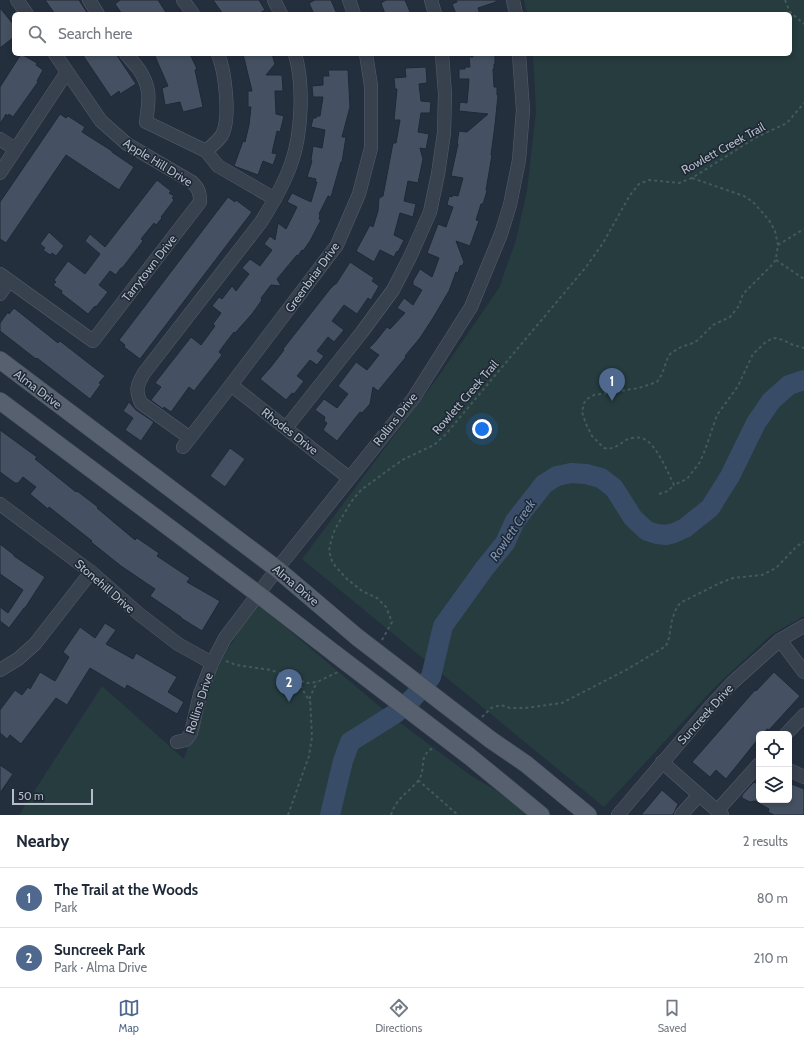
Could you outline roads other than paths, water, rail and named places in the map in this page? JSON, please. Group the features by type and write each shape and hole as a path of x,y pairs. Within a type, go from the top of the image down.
{"main road":[{"name":"Alma Drive","path":"0,360 277,569 358,637 491,740 526,764 588,815"},
{"path":"0,401 258,594 469,756 541,815"}],"street":[{"path":"17,0 26,12"},
{"path":"89,0 97,12"},
{"path":"183,0 192,12"},
{"path":"274,0 281,12"},
{"path":"349,0 353,12"},
{"path":"431,0 434,12"},
{"path":"513,0 516,12"},
{"name":"Apple Hill Drive","path":"56,56 100,121 127,144 192,182 198,188 200,194"},
{"path":"128,56 138,68 147,85 149,99 146,122 206,151 218,166 275,198 292,163 298,133 301,92 299,66 296,56"},
{"path":"206,151 223,133 226,116 226,87 218,56"},
{"name":"Greenbriar Drive","path":"275,198 261,222 144,373 138,385 138,395 141,403 186,442 337,245 359,194 371,148 371,86 366,56"},
{"path":"286,428 362,332 393,290 410,257 430,212 438,174 444,133 445,94 442,56"},
{"name":"Rollins Drive","path":"177,742 186,740 191,732 200,694 225,638 277,569 413,399 471,307 498,245 510,205 519,160 523,110 519,56"},
{"path":"0,173 67,72"},
{"path":"0,139 15,149"},
{"name":"Tarrytown Drive","path":"5,278 93,341 200,202 200,194"},
{"path":"0,294 5,278"},
{"name":"Rhodes Drive","path":"231,385 349,478"},
{"name":"Stonehill Drive","path":"0,504 92,572 138,614 161,632 178,644 214,660"},
{"path":"0,670 18,659 35,644 92,572"},
{"name":"Suncreek Drive","path":"618,815 662,762 732,683 780,640 804,626"},
{"path":"780,640 804,672"},
{"path":"789,731 804,714"},
{"path":"662,762 720,813 757,767"},
{"path":"792,771 804,777"},
{"path":"680,815 699,795"}],"waterway":[{"name":"Rowlett Creek","path":"330,815 343,761 350,742 396,713 413,698 431,677 443,626 484,569 505,543 515,521 544,484 557,476 571,473 586,474 601,478 614,488 633,518 647,531 666,535 674,533 685,528 710,508 730,476 756,423 771,401 789,385 804,380"}],"place":[{"name":"The Trail at the Woods","path":"612,401"},
{"name":"Suncreek Park","path":"289,702"}]}
